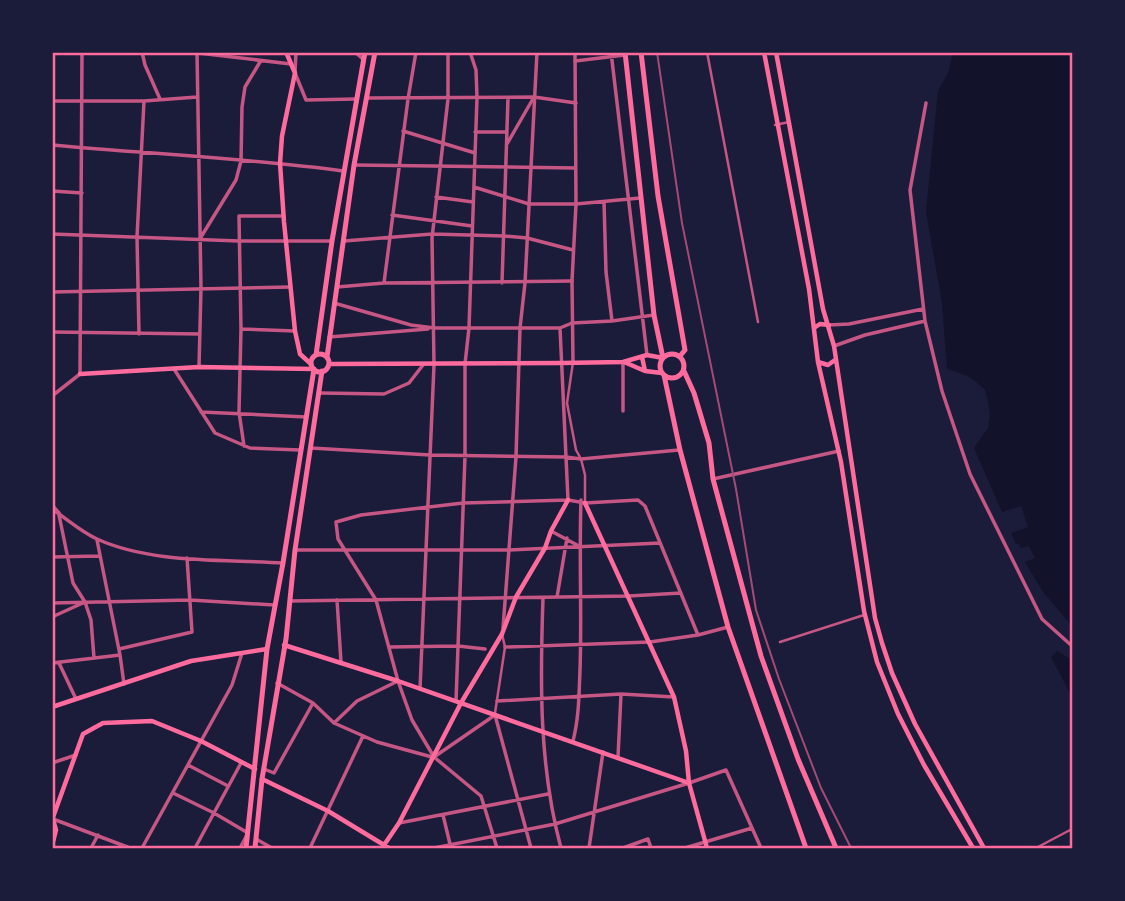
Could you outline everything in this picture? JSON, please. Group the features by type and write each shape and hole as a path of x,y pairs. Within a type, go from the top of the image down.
{"main road":[{"path":"286,52 295,73 285,113 281,163 290,287 300,355 322,371"},
{"path":"329,364 328,337 354,165 375,52"},
{"path":"641,52 658,196 685,350 680,356"},
{"path":"764,52 809,289 818,362 839,451 865,615 877,662 898,714 924,765 973,849"},
{"path":"776,52 823,309 830,324 834,346 875,618 892,673 915,724 984,849"},
{"path":"625,54 654,315 663,358"},
{"path":"246,849 266,652 283,563 332,242 365,56"},
{"path":"813,329 820,324 830,324"},
{"path":"806,849 727,627 660,365 663,358 669,354 680,356 685,363 684,371 694,393 709,443 713,479 761,656 798,759 836,849"},
{"path":"316,355 327,356"},
{"path":"255,849 262,779 283,657 295,550 322,371 329,364 623,362 645,356 663,358"},
{"path":"645,356 645,370"},
{"path":"818,362 828,365 833,363 835,358"},
{"path":"623,362 673,378 684,371"},
{"path":"80,374 199,367 313,366"},
{"path":"383,846 399,823 434,757 459,702 502,634 516,597 545,548 568,500"},
{"path":"583,502 606,546 674,697 690,783 706,846"},
{"path":"269,636 690,783"},
{"path":"52,707 191,661 242,653 266,652 283,657"},
{"path":"52,846 57,830 53,819 83,734 103,723 152,721 201,741 255,769"},
{"path":"262,779 328,811 389,849"}],"street":[{"path":"52,396 80,374 82,52"},
{"path":"142,52 160,99"},
{"path":"241,52 241,59"},
{"path":"296,52 295,73 306,100 357,99"},
{"path":"355,52 365,56"},
{"path":"384,283 416,52"},
{"path":"421,689 434,365 432,234 448,99 448,52"},
{"path":"459,702 465,364 469,328 477,98 476,71 470,52"},
{"path":"531,849 495,715 505,647 502,634 516,457 520,328 525,283 537,52"},
{"path":"573,741 578,722 581,644 579,547 585,475 576,450 568,402 573,362 575,52"},
{"path":"706,52 758,322"},
{"path":"199,367 201,288 197,53 291,64"},
{"path":"611,54 643,317 645,356"},
{"path":"575,61 625,54"},
{"path":"200,239 236,180 241,161 245,88 260,62"},
{"path":"52,102 144,101 197,97"},
{"path":"366,99 534,97 576,103"},
{"path":"507,145 534,97"},
{"path":"502,283 508,98"},
{"path":"139,334 137,237 144,101"},
{"path":"926,103 910,190 923,309 942,391 970,474 1042,619 1073,646"},
{"path":"776,124 789,122"},
{"path":"403,131 475,153"},
{"path":"475,132 507,132"},
{"path":"52,145 281,163 345,172"},
{"path":"354,165 576,168"},
{"path":"474,187 529,204 576,204 643,198"},
{"path":"52,191 82,193"},
{"path":"436,197 473,202"},
{"path":"604,202 606,272 612,321"},
{"path":"392,215 472,226"},
{"path":"244,446 239,412 242,329 239,216 284,216"},
{"path":"52,234 332,242"},
{"path":"344,241 432,234 504,236 527,238 573,250"},
{"path":"337,287 384,283 572,281"},
{"path":"52,292 290,287"},
{"path":"334,303 411,325 434,328"},
{"path":"830,324 849,324 923,309"},
{"path":"904,314 905,326"},
{"path":"328,337 434,328 560,328 572,323 654,315"},
{"path":"834,346 925,321"},
{"path":"560,328 568,500"},
{"path":"242,329 295,331"},
{"path":"52,332 200,334"},
{"path":"623,362 623,411"},
{"path":"320,393 384,394 409,383 423,365"},
{"path":"174,369 215,433 250,448 300,450"},
{"path":"201,412 306,417"},
{"path":"311,448 430,455 581,459 680,450"},
{"path":"713,479 839,451"},
{"path":"497,849 481,796 434,757 412,720 398,681 376,600 338,539 336,522 361,515 463,503 638,499 645,506 698,635"},
{"path":"52,507 96,539 128,550 187,558 283,563"},
{"path":"59,513 73,583 85,602 91,621 94,658"},
{"path":"551,531 579,547"},
{"path":"557,597 567,538"},
{"path":"96,539 124,684"},
{"path":"295,550 509,550 660,542"},
{"path":"52,557 100,556"},
{"path":"119,649 192,632 187,558"},
{"path":"290,601 681,593"},
{"path":"543,597 543,731 548,794 561,849"},
{"path":"52,603 190,600 274,605"},
{"path":"337,600 341,662"},
{"path":"52,617 85,602"},
{"path":"780,642 865,615"},
{"path":"505,647 650,642 698,635 727,627"},
{"path":"390,647 458,646 485,649"},
{"path":"142,849 232,685 242,653"},
{"path":"52,663 120,655"},
{"path":"59,663 76,700"},
{"path":"334,723 357,701 398,681"},
{"path":"277,683 313,703 334,723 377,742 434,757 495,715"},
{"path":"497,701 621,694 674,697"},
{"path":"618,757 621,694"},
{"path":"264,769 274,773 313,703"},
{"path":"310,849 363,736"},
{"path":"589,849 603,752"},
{"path":"52,763 76,755"},
{"path":"195,849 241,763"},
{"path":"188,765 228,786"},
{"path":"434,849 555,824 726,770 761,849"},
{"path":"173,793 248,833 240,849"},
{"path":"399,823 548,794"},
{"path":"443,816 450,845"},
{"path":"53,819 130,849"},
{"path":"685,849 706,846 752,828"},
{"path":"1036,849 1073,829"},
{"path":"91,849 98,835"},
{"path":"256,839 272,849"},
{"path":"623,849 648,839 652,849"}],"shaded area":[{"path":"953,53 1072,53 1072,626 1043,592 1025,562 1035,558 1029,546 1021,548 1011,533 1028,527 1021,506 1002,512 974,448 988,428 990,414 985,390 968,376 947,369 942,303 926,212 938,91 948,73"},
{"path":"1057,651 1072,660 1072,697 1051,657"}],"tram line":[{"path":"657,52 682,223 736,489 756,610 821,788 851,848"}]}
